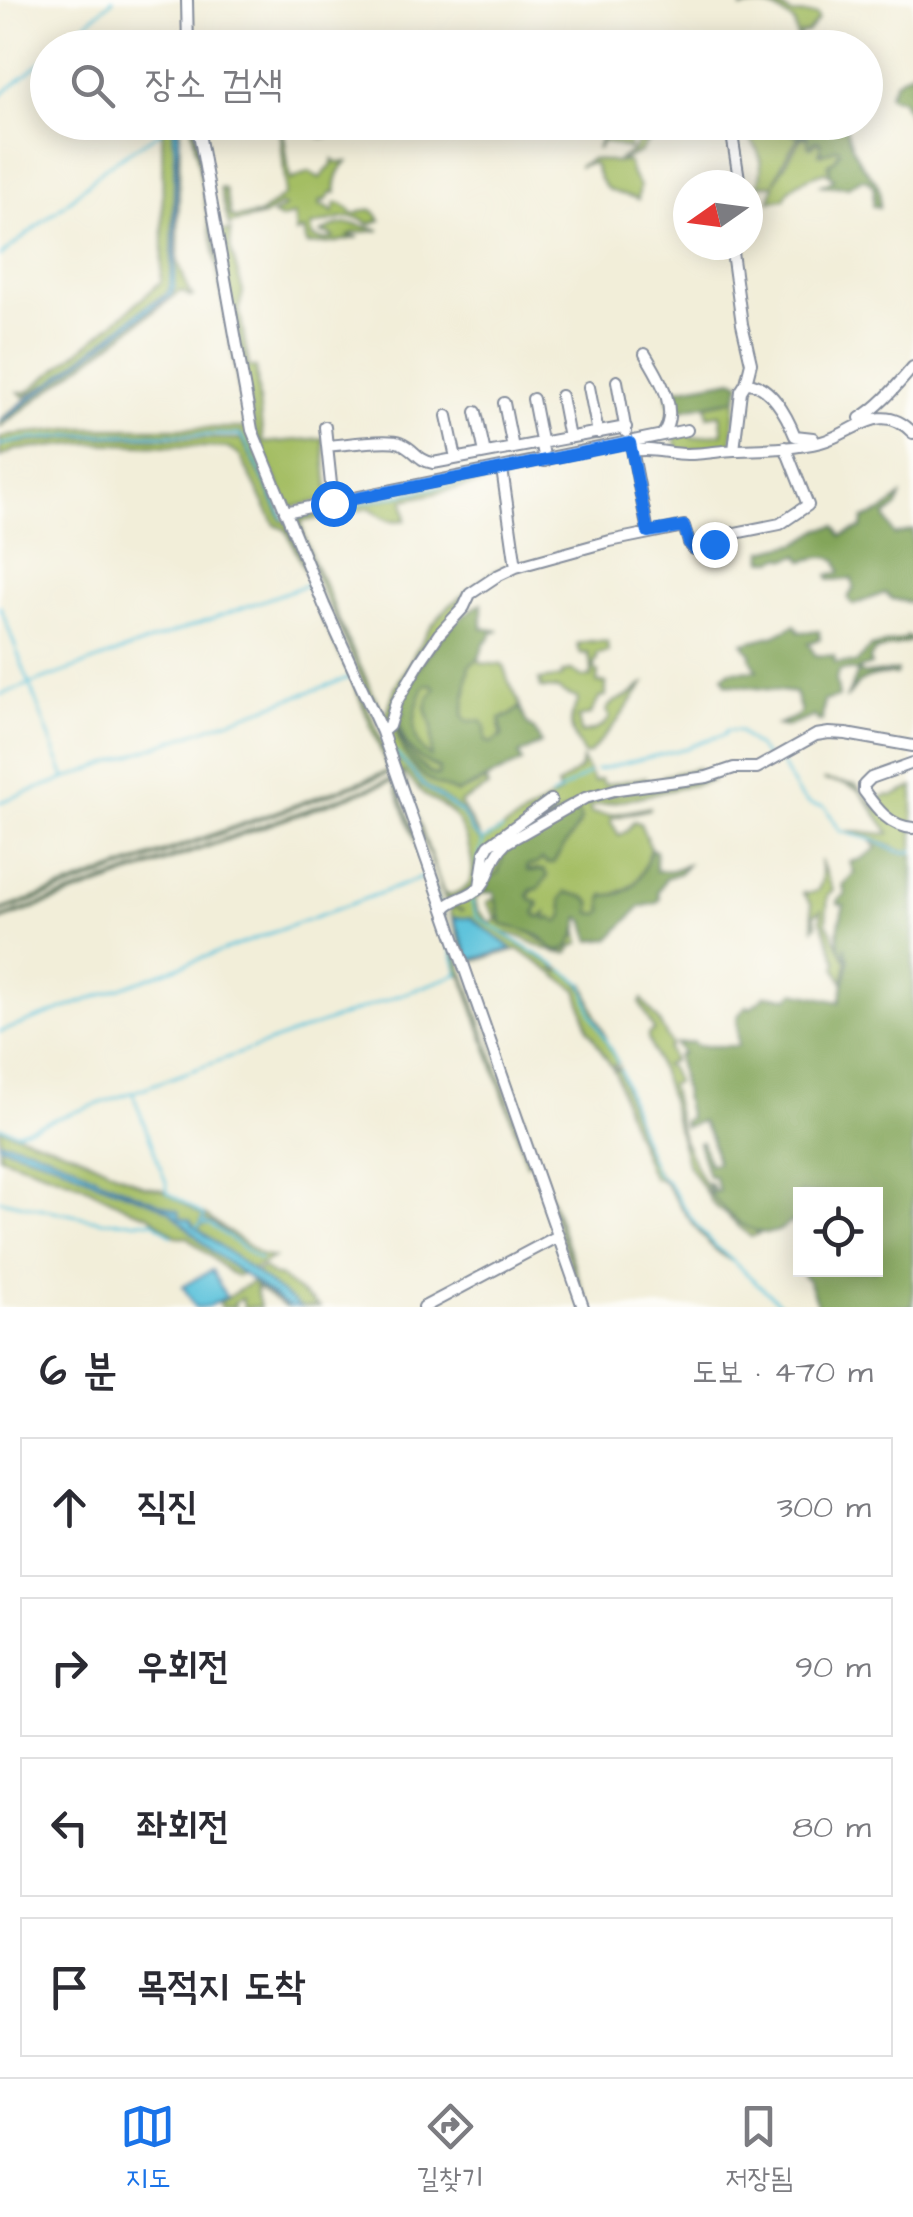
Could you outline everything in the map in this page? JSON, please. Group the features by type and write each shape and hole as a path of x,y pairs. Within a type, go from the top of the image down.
{"street":[{"path":"186,0 187,30"},
{"path":"199,140 255,438 382,732 582,1307"},
{"path":"733,140 738,170"},
{"path":"733,260 751,362 741,391 734,450"},
{"path":"645,354 666,393 668,428 662,436"},
{"path":"746,383 762,387 790,423 795,436 811,438 826,435 868,414 913,366"},
{"path":"617,381 648,532"},
{"path":"589,387 598,433"},
{"path":"561,396 569,438"},
{"path":"533,399 544,460"},
{"path":"504,403 513,448"},
{"path":"476,412 485,453"},
{"path":"447,416 456,458"},
{"path":"630,446 692,454 820,442 878,418 903,422 913,433"},
{"path":"325,427 333,503"},
{"path":"327,446 392,441 410,448 428,463 626,428"},
{"path":"286,512 630,446 687,430"},
{"path":"382,732 389,726 396,703 439,634 464,607 470,594 497,576 516,567 684,526 694,549 709,548 725,534 780,524 808,505 784,446"},
{"path":"502,469 516,567"},
{"path":"445,908 483,886 496,853 506,843 585,798 618,789 707,777 734,768 757,768 816,735 829,733 913,746"},
{"path":"913,763 870,778 864,785 864,791 888,820 913,828"},
{"path":"477,890 489,845 552,800"},
{"path":"424,1307 558,1236"}],"green space":[{"path":"752,0 770,1 792,14 817,15 818,20 810,30 796,30 794,22 775,9 741,9"},
{"path":"913,70 913,125 902,100 889,93 896,81"},
{"path":"162,140 174,140 171,287 166,295 75,364 174,291 180,140 178,262 193,296 181,291 0,427 33,397 0,420 46,384 24,397 19,392 27,392 44,379 161,282"},
{"path":"194,140 251,437 283,517 241,434 79,434 0,444 0,438 10,435 78,428 246,428"},
{"path":"281,140 285,140 290,180 309,172 320,178 333,159 347,162 338,176 336,193 331,192 320,205 333,213 336,203 353,214 371,210 381,220 369,224 349,218 311,226 313,238 334,238 321,233 344,224 380,230 353,233 349,236 359,237 332,243 307,245 304,230 296,233 294,215 280,219 273,215 285,207 281,205 264,216 229,226 220,188 225,189 234,218 259,215 284,195"},
{"path":"600,140 628,140 630,150 603,141 597,150"},
{"path":"637,140 649,140 639,153 617,161 634,150"},
{"path":"750,140 797,140 774,183 800,140 810,140 813,146 820,142 819,154 837,147 840,151 829,163 829,174 807,178 791,188 784,199 770,201 774,185 763,185 760,159"},
{"path":"808,140 850,140 878,186 879,207 873,206 874,187 868,180 861,179 848,187 822,185 834,179 828,165 840,151 837,148 821,155 820,142 808,145"},
{"path":"590,159 628,161 640,186 638,199 606,187 594,164 578,167"},
{"path":"231,230 230,247 243,292 239,308 249,367 256,368 263,443 323,438 329,499 289,508 255,433 219,232"},
{"path":"733,379 741,383 736,399 671,412 668,394 676,389"},
{"path":"736,399 732,445 677,449 675,435 691,432 692,438 723,433 720,414 708,416 706,405"},
{"path":"79,437 242,439 282,520 286,520 391,770 0,913 388,769 286,530 275,525 240,456 227,448 88,443 15,450 0,457 0,447 6,444"},
{"path":"502,474 503,486 496,480 404,500 406,520 386,519 370,508 300,522 313,562 385,719 395,688 428,630 470,589 514,563 469,593 384,729 288,512 293,518"},
{"path":"900,497 897,507 885,516 894,535 913,530 913,603 892,599 885,593 853,605 848,598 854,587 852,579 829,580 828,575 840,572 837,560 832,558 803,561 799,555 764,560 763,551 798,543 821,529 836,526 841,536 862,528 863,519 882,512"},
{"path":"482,603 482,628 499,631 492,633 479,659 469,666 463,716 466,721 481,721 486,742 491,743 502,736 500,719 520,707 541,743 519,755 522,762 457,793 416,770 400,743 394,712 408,751 427,771 438,776 439,769 406,744 399,718 404,714 398,702 434,647","holes":["425,685 436,688 426,708 432,727 431,757 418,742 414,723"]},
{"path":"795,625 799,632 819,631 820,639 808,643 815,655 834,656 835,663 856,663 870,647 907,636 912,639 875,651 871,665 859,669 862,674 897,671 896,675 865,679 847,697 858,672 839,671 839,697 824,701 822,721 815,716 786,727 777,725 801,712 795,693 726,684 723,676 730,671 757,670 743,643"},
{"path":"607,642 608,652 597,654 594,662 597,683 606,683 606,696 600,697 590,715 578,717 581,733 605,724 611,705 644,684 617,722 584,755 572,729 577,698 558,689 541,688 539,680 562,677 562,673 572,670 591,677 588,653 581,654 577,644"},
{"path":"479,659 481,663 505,668 520,707 506,716 499,725 502,736 491,743 486,742 481,721 466,721 463,716 469,666"},
{"path":"425,685 436,688 427,715 432,727 431,757 418,742 414,724 421,694"},
{"path":"398,702 405,714 399,722 408,745 439,769 440,774 435,777 415,760 396,721 399,740 418,771 457,793 486,781 488,787 460,803 481,839 463,812 425,785 394,752 423,787 461,813 471,832 482,842 560,793 557,786 580,769 582,760 594,782 601,779 604,785 646,777 647,781 698,768 700,777 600,793 505,842 482,885 446,902 385,732","holes":["404,772 423,794 450,812 466,838 472,877 465,888 448,896 443,892"]},
{"path":"710,777 712,781 590,806 591,813 610,815 650,807 611,818 619,835 634,821 640,823 651,849 639,878 602,900 600,914 591,913 591,902 587,899 573,897 561,899 564,915 560,921 546,920 545,915 536,917 539,905 528,896 535,888 538,869 527,871 527,866 542,859 553,862 579,825 574,811 512,845 503,856 498,873 475,899 477,910 490,923 497,920 487,902 495,898 500,921 528,932 556,951 568,947 578,932 580,943 568,953 552,951 502,933 558,968 554,969 573,977 586,994 584,983 606,1038 595,1021 618,1063 614,1066 617,1070 619,1067 650,1159 693,1222 732,1261 712,1247 686,1215 664,1182 654,1178 649,1170 616,1074 588,1029 577,990 518,949 471,962 589,1307 585,1307 449,908 464,911 451,904 468,898 497,853 585,800","holes":["455,918 511,948 470,960"]},
{"path":"395,778 530,1162 527,1164 393,781 0,921 0,918"},
{"path":"823,780 856,785 872,805 913,829 913,850 899,850 845,832 890,833 859,790"},
{"path":"913,787 913,827 906,827 872,800 893,796"},
{"path":"575,811 581,820 579,825 553,863 542,859 527,866 528,871 544,870 548,876 528,895 538,902 537,917 546,913 546,920 560,921 564,915 561,899 566,892 585,897 591,902 591,913 600,914 604,895 630,888 641,875 651,849 656,851 656,871 687,865 680,873 666,878 657,903 640,907 610,939 591,941 580,918 572,941 558,951 537,935 502,925 494,892 483,893 512,845"},
{"path":"871,840 897,851 913,852 913,1307 818,1307 804,1277 883,1277 883,1187 793,1187 793,1222 768,1233 739,1222 709,1193 712,1192 707,1183 715,1192 719,1191 714,1176 708,1176 698,1143 702,1142 709,1164 717,1163 711,1138 701,1121 685,1127 683,1121 689,1118 677,1056 682,1053 675,1044 738,1046 737,1017 766,995 789,997 795,992 840,1002 849,961 845,946 847,961 838,941 844,905 838,904 838,900 854,873 850,862 877,848"},
{"path":"820,860 833,890 828,895 826,922 847,961 843,983 835,967 837,962 821,910 814,915 814,928 811,903 802,892 817,891 822,876"},
{"path":"642,999 671,1045 668,1049 673,1061 665,1065 676,1081 670,1085 683,1140 709,1193 738,1222 761,1233 751,1237 713,1204 687,1163 648,1038 654,1030 640,1003"},
{"path":"0,1128 77,1154 144,1186 163,1190 203,1216 199,1227 211,1225 261,1261 212,1223 205,1221 205,1215 261,1255 274,1258 251,1270 177,1211 72,1164 0,1141"},
{"path":"0,1145 58,1163 171,1212 214,1253 243,1274 229,1272 187,1237 176,1236 148,1215 78,1183 0,1156"},
{"path":"263,1268 319,1307 300,1307 253,1273"},
{"path":"253,1281 289,1307 255,1286 260,1307 244,1307 242,1298 234,1303 235,1307 221,1307 219,1303"}],"water":[{"path":"173,140 179,140 175,286 171,295 0,423 168,292 174,238"},
{"path":"454,918 471,918 512,949 470,960"},
{"path":"0,1141 72,1164 178,1211 181,1218 190,1220 300,1307 289,1307 214,1253 171,1212 58,1163 0,1145"},
{"path":"212,1270 226,1297 207,1307 195,1307 183,1286"}],"waterway":[{"path":"78,30 113,0"},
{"path":"0,96 30,71"},
{"path":"0,256 106,167 148,140"},
{"path":"0,445 79,435 239,435 283,518"},
{"path":"507,472 553,462"},
{"path":"292,517 499,474"},
{"path":"0,695 309,584"},
{"path":"0,606 65,778"},
{"path":"0,802 351,677"},
{"path":"596,770 687,748 724,735 727,730 740,731 767,759"},
{"path":"395,752 424,786 462,813 481,840"},
{"path":"779,760 801,797 826,808 840,831 897,851 913,851"},
{"path":"551,797 589,773"},
{"path":"478,865 483,841 502,830"},
{"path":"0,1032 427,876 441,917"},
{"path":"471,900 477,917 558,967"},
{"path":"0,1127 17,1132 458,974 444,924"},
{"path":"563,970 583,984 591,1013 618,1063"},
{"path":"621,1070 656,1173 666,1180 711,1242 784,1307"},
{"path":"133,1094 167,1192 204,1215 203,1222"},
{"path":"0,1200 102,1221 154,1222 172,1236"},
{"path":"197,1227 203,1222 211,1225 260,1260"}],"route":[{"path":"333,503 630,443 648,532 684,526 694,549 703,550 714,544"}]}
